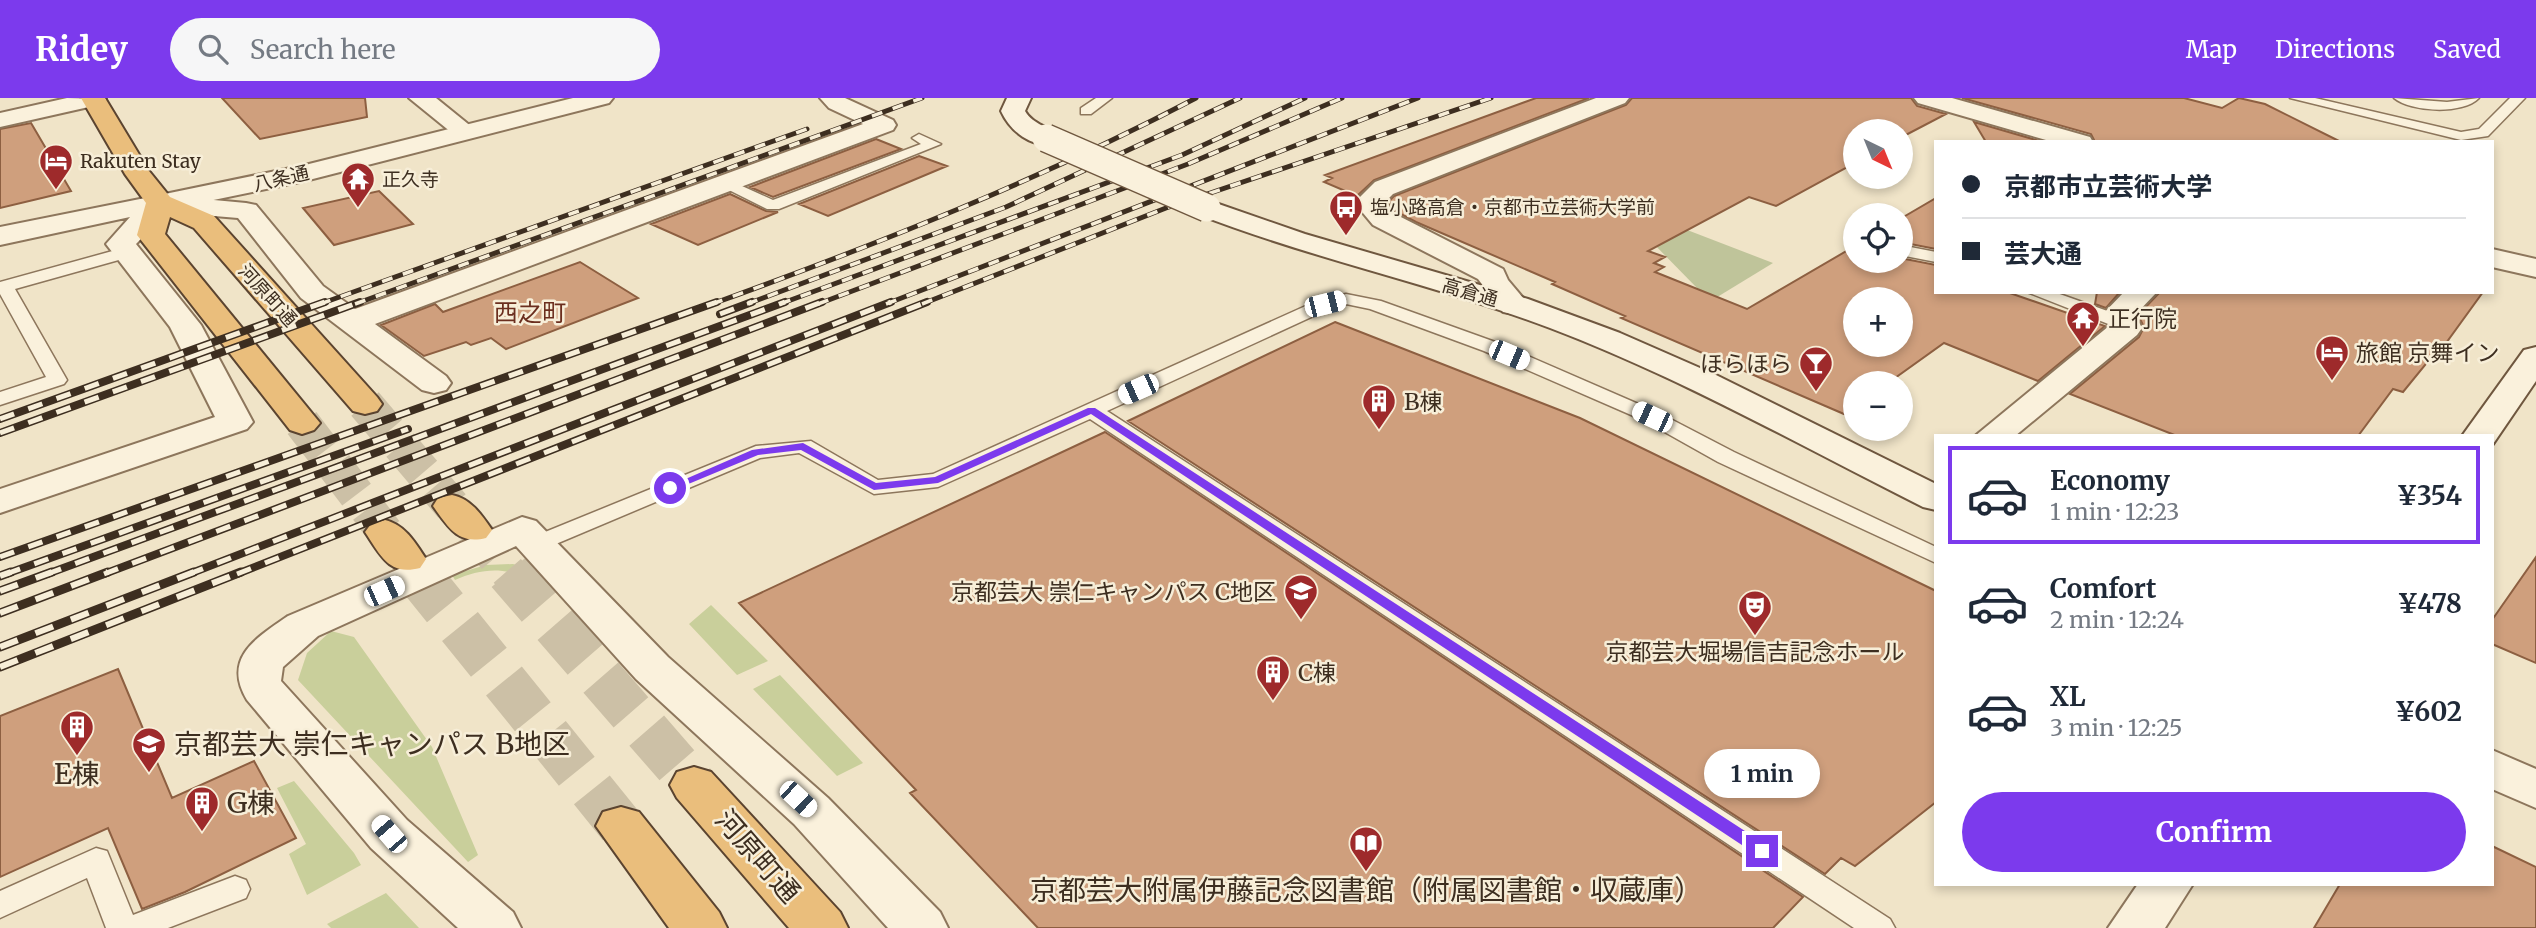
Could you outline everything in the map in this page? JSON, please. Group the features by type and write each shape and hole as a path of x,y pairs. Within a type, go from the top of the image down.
{"highway":[{"path":"93,99 138,174 160,204 151,235 302,423"},
{"name":"河原町通","path":"160,204 204,222 365,404"},
{"name":"河原町通","path":"694,785 821,928"},
{"path":"621,826 700,928"}],"street":[{"path":"421,98 466,132"},
{"name":"八条通","path":"0,236 236,189 601,98"},
{"path":"350,322 884,125 837,103 832,98"},
{"name":"高倉通","path":"1019,98 1013,111 1021,125 1207,208 1302,244 1514,304 1613,342 1931,491"},
{"path":"1514,304 1493,282 1492,275 1383,219 1372,207 1372,199 1384,188 1617,98"},
{"path":"1926,98 2074,140"},
{"path":"0,120 93,99"},
{"path":"0,502 235,422 185,325 120,244 160,204 246,211 312,292 434,383"},
{"path":"2494,258 2536,268"},
{"path":"1995,434 2126,328 2119,314 2141,294"},
{"path":"2481,434 2536,357"},
{"path":"494,928 389,834 263,689 259,673 268,653 303,626 522,529 652,668 811,811 921,928"},
{"path":"2494,769 2536,790"},
{"path":"2135,928 2166,886"}],"lane":[{"path":"1086,111 1105,98"},
{"path":"2297,98 2437,133 2461,136 2488,130 2518,98"},
{"path":"2402,98 2452,106 2461,106 2471,98"},
{"path":"725,184 773,205 934,144 919,138"},
{"path":"0,399 57,380 2,288 127,252"},
{"path":"1913,253 1934,257"},
{"path":"2042,294 2123,323"},
{"path":"536,544 756,452 803,446 874,487 938,480 1325,304 1346,299 1375,305 1455,334 1604,394 1726,457 1934,555"},
{"path":"1091,410 1879,928"},
{"path":"0,905 96,860 122,928"},
{"path":"133,928 235,889"}],"green space":[{"path":"1682,228 1773,263 1714,299 1699,290 1647,237"},
{"path":"513,564 531,569 547,584 536,588 518,575 498,570 455,580 452,575 486,565"},
{"path":"711,605 768,661 737,675 689,624"},
{"path":"331,631 354,637 432,747 478,855 468,862 298,680 307,653"},
{"path":"780,675 863,763 837,776 753,689"},
{"path":"294,781 361,865 307,895 289,854 306,844 277,788"},
{"path":"386,893 419,928 331,928 327,924"}],"building":[{"path":"222,98 365,98 367,117 260,139"},
{"path":"1536,98 1589,98 1374,180 1357,196 1324,182 1332,178 1325,175"},
{"path":"1632,98 1911,98 1917,106 1946,114 1913,131 1913,119 1843,119 1843,170 1776,206 1749,197 1648,251 1665,257 1654,263 1664,267 1655,272 1747,309 1843,253 1843,273 1913,273 1913,261 1934,265 1934,294 2013,294 2105,326 2038,381 1944,343 1905,371 1843,371 1843,414 1621,318 1625,316 1552,284 1555,282 1416,222 1395,211 1389,201 1394,196 1626,105"},
{"path":"1962,98 2184,98 2222,108 2239,98 2265,104 2337,140 2094,140 2091,134"},
{"path":"1974,122 2036,140 1985,140"},
{"path":"31,123 71,191 0,208 0,129"},
{"path":"876,139 901,149 773,197 750,187"},
{"path":"919,156 947,166 828,216 799,204"},
{"path":"379,191 413,224 334,245 303,208"},
{"path":"730,194 766,211 778,212 698,245 651,224"},
{"path":"1934,199 1934,249 1913,245 1913,211"},
{"path":"580,262 638,298 506,349 491,338 471,345 466,342 424,356 381,325 435,304 443,312"},
{"path":"2097,294 2118,294 2106,308 2095,304"},
{"path":"2158,294 2482,294 2433,361 2429,360 2403,392 2393,389 2359,434 2172,434 2070,394 2139,337 2144,327 2138,315"},
{"path":"1335,322 1580,418 1934,590 1934,804 1855,866 1841,858 1825,874 1128,421"},
{"name":"C棟","path":"1105,432 1803,897 1773,928 1038,928 910,793 916,790 739,603"},
{"path":"2536,557 2536,663 2494,645 2494,617"},
{"name":"E棟","path":"118,669 172,798 254,761 296,838 185,892 142,909 108,828 0,877 0,716"},
{"path":"2494,847 2536,867 2536,928 2314,928 2339,886 2494,886"}],"tunnel":[{"path":"365,404 452,506"},
{"path":"302,423 385,532"},
{"path":"472,530 510,574"},
{"path":"406,559 418,574"},
{"path":"416,572 621,826"},
{"path":"509,572 694,785"}],"railway":[{"path":"355,304 922,98"},
{"path":"712,304 958,209 1078,156 1196,98"},
{"path":"747,304 1006,207 1240,98"},
{"path":"780,304 1182,155 1305,98"},
{"path":"818,304 1188,164 1342,98"},
{"path":"886,304 1418,98"},
{"path":"922,304 1166,208 1491,98"},
{"path":"320,304 807,129"},
{"path":"0,419 325,302"},
{"path":"0,433 360,302"},
{"path":"0,557 717,302"},
{"path":"720,314 752,302"},
{"path":"47,574 785,302"},
{"path":"104,574 822,302"},
{"path":"189,574 891,302"},
{"path":"237,574 927,302"},
{"path":"6,574 408,429"},
{"path":"0,576 11,572"},
{"path":"0,591 52,572"},
{"path":"0,613 108,572"},
{"path":"0,647 194,572"},
{"path":"0,667 241,572"}],"place":[{"name":"Rakuten Stay","path":"56,191"},
{"name":"正久寺","path":"358,209"},
{"name":"塩小路高倉・京都市立芸術大学前","path":"1346,237"},
{"name":"正行院","path":"2083,348"},
{"name":"旅館 京舞イン","path":"2332,382"},
{"name":"ほらほら","path":"1816,393"},
{"name":"B棟","path":"1379,431"},
{"name":"京都芸大 崇仁キャンパス C地区","path":"1301,621"},
{"name":"京都芸大堀場信吉記念ホール","path":"1755,637"},
{"name":"C棟","path":"1273,702"},
{"name":"E棟","path":"77,757"},
{"name":"京都芸大 崇仁キャンパス B地区","path":"149,774"},
{"name":"G棟","path":"202,833"},
{"name":"京都芸大附属伊藤記念図書館（附属図書館・収蔵庫）","path":"1366,873"}],"district":[{"name":"西之町","path":"530,312"}],"route":[{"path":"670,488 756,452 803,446 874,487 938,480 1091,410 1347,575 1762,851"}]}
